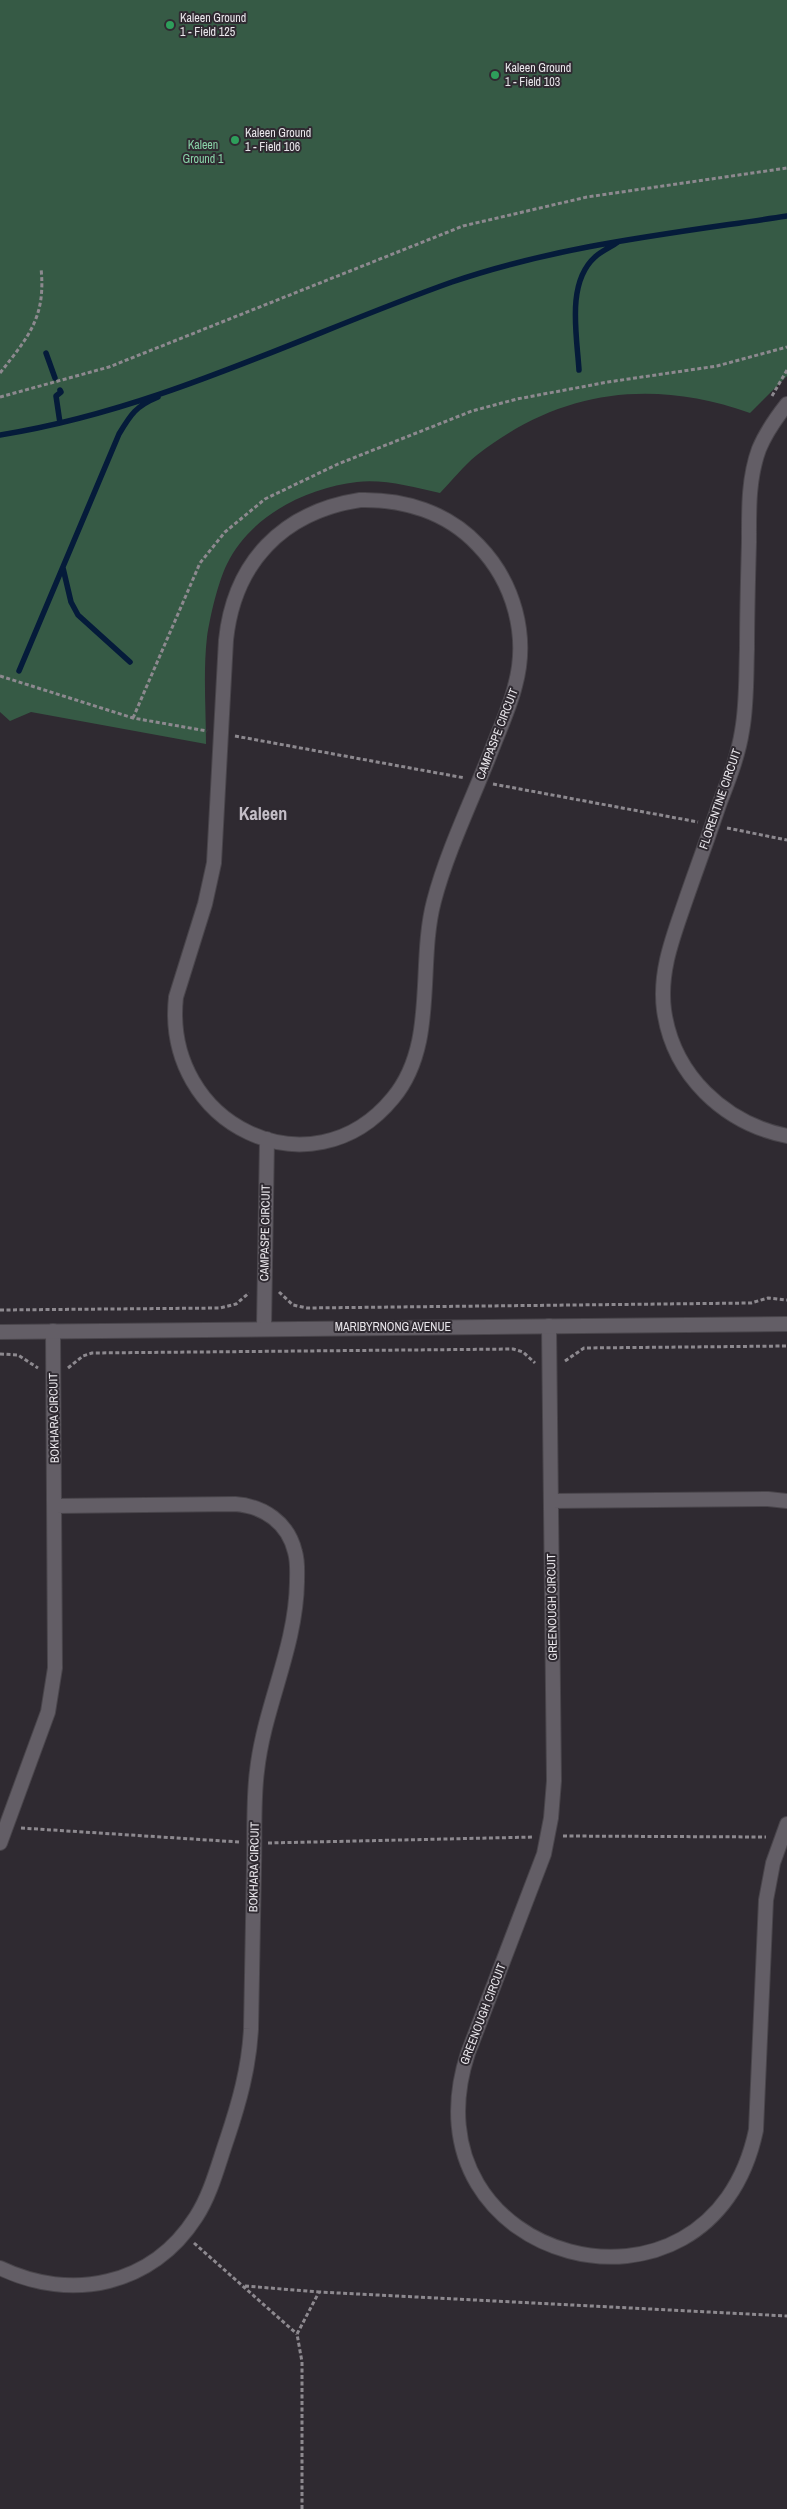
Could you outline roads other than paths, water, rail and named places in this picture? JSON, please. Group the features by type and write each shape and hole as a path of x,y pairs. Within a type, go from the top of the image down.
{"street":[{"name":"FLORENTINE CIRCUIT","path":"787,404 767,433 759,449 750,483 745,711 738,750 666,958 663,992 667,1027 680,1059 689,1074 712,1100 740,1120 764,1130 787,1136"},
{"name":"CAMPASPE CIRCUIT","path":"360,500 395,502 429,511 460,528 485,552 496,566 512,598 519,632 519,667 510,701 442,878 430,915 419,1042 410,1072 393,1099 370,1120 343,1135 328,1140 297,1143 282,1143 266,1139 252,1134 225,1119 203,1098 194,1086 181,1058 175,1028 176,998 205,904 214,863 227,623 237,589 255,559 280,533 294,523 325,508 360,500"},
{"name":"CAMPASPE CIRCUIT","path":"264,1328 266,1139"},
{"name":"MARIBYRNONG AVENUE","path":"0,1332 787,1324"},
{"name":"GREENOUGH CIRCUIT","path":"549,1326 554,1781 548,1836 538,1872 462,2070 457,2104 459,2130 465,2156 480,2187 502,2214 515,2226 537,2240 561,2250 586,2256 612,2258 646,2253 679,2240 693,2231 719,2208 740,2180 753,2147 758,2113 766,1900 774,1863 785,1831"},
{"name":"BOKHARA CIRCUIT","path":"0,1843 41,1733 52,1690 56,1646 53,1331"},
{"path":"551,1501 768,1499 787,1502"},
{"name":"BOKHARA CIRCUIT","path":"0,2268 32,2281 66,2286 100,2283 125,2276 162,2255 184,2234 197,2216 211,2185 239,2102 248,2066 252,2029 255,1794 260,1750 286,1658 294,1615 297,1564 293,1543 282,1525 265,1512 245,1505 55,1506"}],"waterway":[{"path":"0,435 59,423 173,390 396,303 493,269 576,249 787,216"},
{"path":"579,370 575,310 580,281 586,268 595,257 618,242"},
{"path":"46,353 55,378"},
{"path":"60,390 61,392 56,396 60,423"},
{"path":"19,671 119,434 139,407 158,397"},
{"path":"63,568 71,602 78,615 130,662"}],"place":[{"name":"Kaleen Ground 1 - Field 125","path":"170,25"},
{"name":"Kaleen Ground 1 - Field 103","path":"495,75"},
{"name":"Kaleen Ground 1 - Field 106","path":"235,140"}],"district":[{"name":"Kaleen","path":"263,814"}],"park label":[{"name":"Kaleen Ground 1","path":"203,152"}]}
